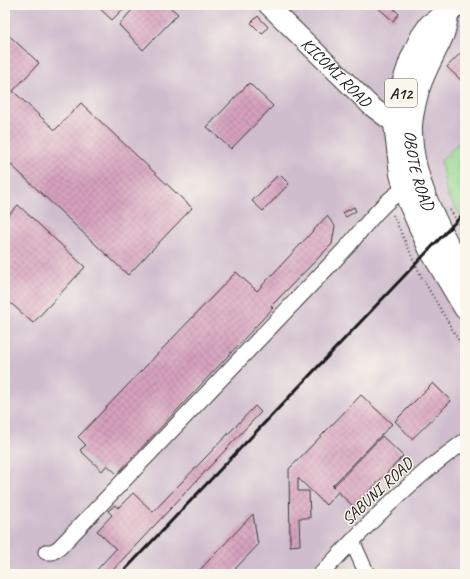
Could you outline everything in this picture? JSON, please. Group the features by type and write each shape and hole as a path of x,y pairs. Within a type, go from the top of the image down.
{"highway":[{"name":"OBOTE ROAD","path":"452,9 430,25 411,60 402,87 403,127 412,147 412,186 433,215 465,277"},
{"name":"A12","path":"412,186 415,218 430,249 465,308"}],"main road":[{"name":"KICOMI ROAD","path":"268,5 371,106 403,127"}],"street":[{"path":"46,552 52,552 59,548 387,203 412,186"},
{"name":"SABUNI ROAD","path":"321,574 409,484 465,441"},
{"path":"352,541 368,574"}],"path":[{"path":"387,203 421,276 465,351"},
{"path":"449,209 465,234"}],"shaded area":[{"path":"5,5 465,5 465,574 5,574"}],"green space":[{"path":"465,136 465,222 447,195 441,161"}],"building":[{"path":"96,5 127,5 112,20"},
{"path":"136,5 168,5 178,14 143,50 119,25"},
{"path":"375,5 398,5 394,9 399,14 393,21"},
{"path":"258,16 268,27 262,34 251,23"},
{"path":"5,32 39,63 13,91 55,130 81,103 192,208 128,275 5,159"},
{"path":"465,48 465,84 447,67"},
{"path":"249,83 273,106 231,149 207,127"},
{"path":"279,174 289,184 263,211 252,201"},
{"path":"18,205 85,267 33,323 5,298 5,219"},
{"path":"354,207 356,211 346,217 343,213"},
{"path":"327,216 335,226 332,244 271,306 273,308 117,474 107,465 102,471 80,450 86,445 78,437 236,272 257,291"},
{"path":"433,383 451,401 412,439 395,421"},
{"path":"361,395 392,424 332,486 333,487 382,436 403,456 354,507 338,492 326,505 298,478 298,491 309,491 310,518 299,518 300,545 290,546 289,469"},
{"path":"255,406 261,412 109,574 93,574 116,549 97,531 112,515 108,511 115,505 118,508 133,493 153,512"},
{"path":"253,514 258,545 230,574 196,574"}],"railway":[{"path":"121,574 465,212"}]}
